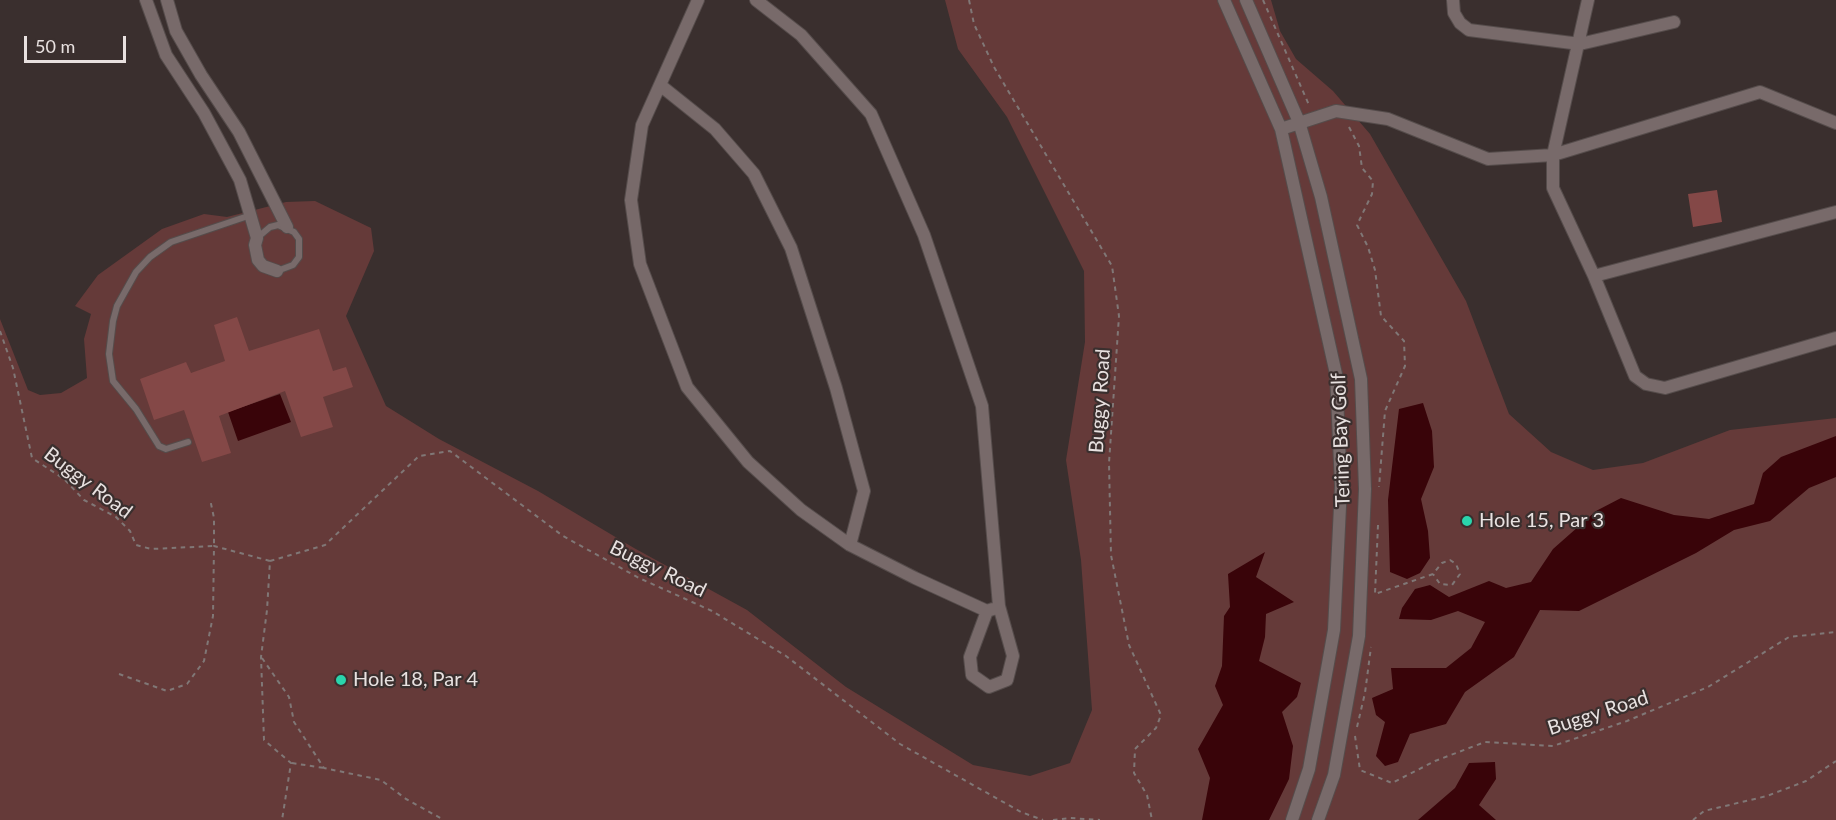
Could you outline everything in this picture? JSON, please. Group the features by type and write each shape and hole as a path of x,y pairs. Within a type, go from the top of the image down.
{"street":[{"path":"146,0 166,55 186,84 240,180 257,238 255,246 258,260 263,266 277,271"},
{"path":"167,0 176,31 201,75 239,132 286,227"},
{"path":"698,0 642,125 631,200 640,264 687,387 748,462 801,510 850,545 915,578 993,608"},
{"path":"756,0 801,35 871,114 924,235 982,406 993,608 1013,656 1007,680 989,687 972,675 970,657 993,608"},
{"name":"Tering Bay Golf","path":"1224,0 1281,129 1336,374 1341,486 1334,630 1309,769 1292,820"},
{"name":"Tering Bay Golf","path":"1246,0 1299,122 1321,196 1361,380 1365,489 1359,636 1334,775 1318,820"},
{"path":"1453,0 1454,13 1460,23 1469,30 1580,44 1674,22"},
{"path":"1588,0 1580,44 1553,155 1553,188 1593,276 1631,371 1646,384 1665,387 1836,338"},
{"path":"186,84 201,75"},
{"path":"660,85 715,129 754,174 791,248 836,388 864,491 850,545"},
{"path":"1281,129 1336,111 1343,112 1388,119 1488,159 1553,155 1760,92 1836,123"},
{"path":"1593,276 1836,212"}],"lane":[{"path":"188,442 166,449 159,447 136,409 113,381 110,354 112,321 117,306 136,272 150,257 171,242 251,215"},
{"path":"257,238 270,226 286,227 294,232 301,248 293,265 277,271"}],"path":[{"name":"Buggy Road","path":"969,0 974,24 994,67 1112,266 1119,316 1108,463 1111,555 1129,645 1161,715 1156,728 1135,749 1134,772 1147,795 1152,820"},
{"path":"1263,0 1309,105 1319,104"},
{"path":"1343,112 1359,146 1362,168 1373,181 1372,194 1357,225 1368,247 1375,270 1381,316 1404,341 1405,366 1385,411 1379,487"},
{"name":"Buggy Road","path":"0,331 13,368 32,458 64,479 84,500 116,517 130,531 136,545 151,549 214,546 270,561 325,545 418,456 450,451 563,536 639,578 712,611 786,656 900,744 1021,812 1043,820"},
{"path":"119,674 167,691 187,684 204,661 213,616 214,518 210,499"},
{"path":"1374,604 1378,523"},
{"path":"1375,594 1433,574 1442,563 1450,560 1456,564 1460,574 1452,585 1440,584 1433,574"},
{"path":"270,561 261,657 264,740 291,763 381,780 406,799 444,820"},
{"name":"Buggy Road","path":"1371,641 1365,693 1355,734 1360,770 1392,783 1435,761 1485,742 1553,746 1627,721 1708,687 1789,637 1836,632"},
{"path":"261,657 289,697 294,722 324,768"},
{"path":"1693,820 1704,812 1767,796 1806,781 1836,761"},
{"path":"282,820 291,763"},
{"path":"1053,820 1070,818 1100,820"}],"shaded area":[{"path":"945,0 1271,0 1280,31 1296,59 1333,91 1370,134 1466,301 1509,414 1551,452 1593,470 1643,463 1730,430 1836,418 1836,820 0,820 0,319 28,390 40,395 61,393 87,378 84,339 91,314 75,306 98,275 162,229 204,214 227,217 286,202 315,201 371,228 374,251 346,316 386,406 439,439 538,491 634,548 747,610 846,687 973,765 1030,776 1070,763 1092,710 1081,560 1066,460 1085,342 1084,271 1007,117 958,49"},
{"path":"280,394 291,422 238,441 228,412"},
{"path":"1423,403 1432,431 1434,467 1421,499 1428,531 1430,558 1420,573 1407,579 1390,572 1388,500 1399,409"},
{"path":"1836,436 1836,477 1809,488 1770,521 1734,530 1696,553 1579,611 1540,610 1514,657 1465,692 1446,724 1410,734 1398,762 1385,766 1376,756 1385,722 1376,715 1372,698 1393,689 1391,668 1446,668 1471,648 1485,622 1458,611 1431,620 1399,619 1402,608 1415,589 1430,585 1449,597 1489,581 1506,588 1531,582 1553,549 1596,511 1621,498 1674,515 1709,519 1754,504 1763,473 1781,457"},
{"path":"1265,552 1256,577 1294,602 1266,614 1265,637 1259,661 1301,683 1297,697 1282,712 1293,746 1289,779 1269,820 1202,820 1210,778 1198,749 1223,705 1215,686 1222,666 1224,616 1230,607 1228,574"},
{"path":"1495,762 1496,779 1479,805 1496,820 1418,820 1455,788 1469,763"}],"building":[{"path":"1717,190 1722,222 1693,227 1688,194"},
{"path":"237,317 249,351 319,329 333,371 346,367 353,387 323,397 333,427 301,437 285,391 219,416 231,453 202,462 184,410 154,420 140,379 186,362 191,373 225,361 214,325"}],"place":[{"name":"Hole 15, Par 3","path":"1467,521"},
{"name":"Hole 18, Par 4","path":"341,680"}]}
